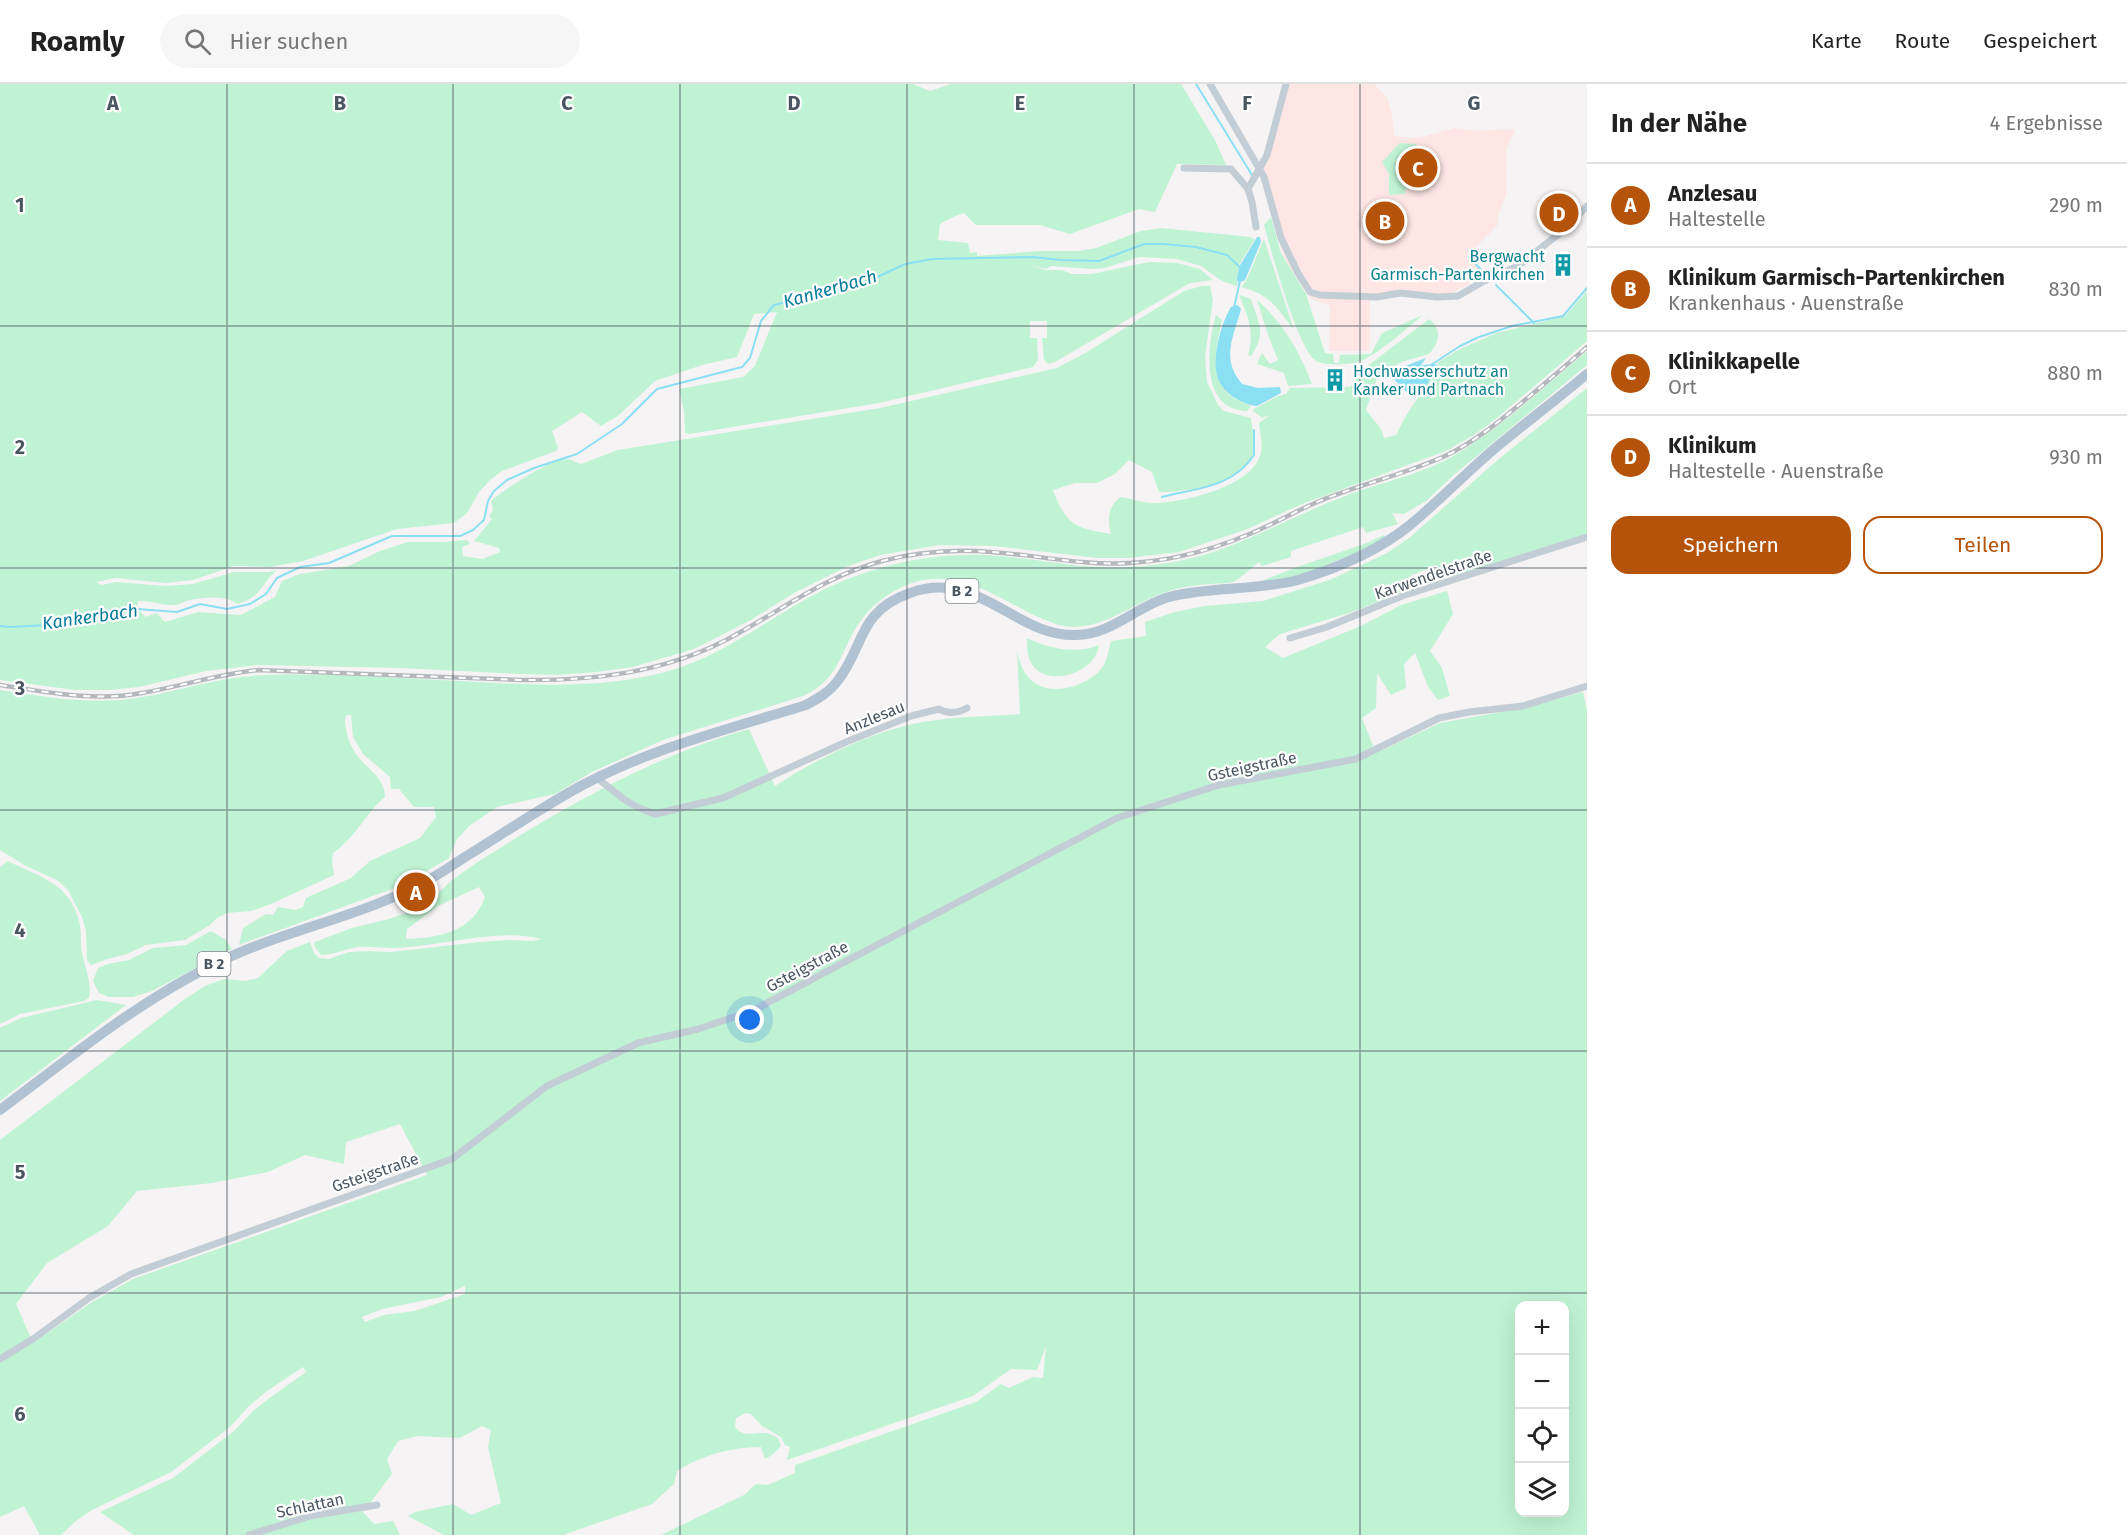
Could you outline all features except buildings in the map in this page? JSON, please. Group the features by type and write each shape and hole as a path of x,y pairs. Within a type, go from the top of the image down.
{"main road":[{"name":"B 2","path":"0,1110 90,1040 161,992 220,961 409,890 436,877 561,798 597,778 665,748 806,705 822,696 843,674 872,618 896,599 923,589 958,590 977,595 1041,629 1074,636 1104,629 1146,606 1171,597 1296,580 1333,568 1376,548 1409,525 1493,450 1587,374"}],"street":[{"path":"1210,84 1269,192 1281,238 1310,292 1320,295 1377,297 1400,293 1437,297 1458,296 1518,266 1565,229 1587,206"},
{"path":"1256,227 1250,187 1267,155 1286,84"},
{"path":"1184,168 1231,169 1250,187"},
{"name":"Karwendelstraße","path":"1290,638 1327,627 1402,596 1587,537"},
{"name":"Gsteigstraße","path":"0,1359 33,1339 89,1298 131,1274 452,1159 547,1086 638,1043 698,1029 752,1011 1118,818 1219,785 1356,759 1439,718 1523,706 1587,686"},
{"name":"Anzlesau","path":"597,778 637,807 655,813 723,798 846,742 911,716 939,709 946,713 967,708"},
{"name":"Schlattan","path":"249,1535 309,1516 377,1505"}],"shaded area":[{"path":"1286,84 1374,84 1387,97 1394,136 1422,137 1455,128 1476,131 1515,129 1507,148 1506,194 1497,226 1466,256 1485,274 1449,295 1370,296 1369,351 1329,351 1330,306 1311,299 1284,258 1261,179 1255,168 1267,155"}],"green space":[{"path":"0,84 913,84 930,91 951,84 1181,84 1215,140 1226,165 1177,164 1155,212 1139,209 1070,234 1040,225 976,225 964,213 940,224 938,240 968,243 970,253 977,252 977,256 1039,251 1079,251 1096,248 1141,231 1161,228 1255,239 1239,265 1237,286 1222,281 1201,266 1177,259 1139,257 1105,268 1093,269 1051,266 1046,269 1029,264 1045,270 1092,274 1149,262 1177,263 1200,269 1213,280 1190,283 1055,362 1048,364 1044,360 1042,338 1047,338 1047,321 1030,321 1030,338 1037,338 1038,360 1033,367 879,403 685,433 684,411 679,389 743,377 755,366 777,312 754,314 737,357 702,365 655,381 618,416 601,426 582,412 552,431 558,448 556,451 502,471 479,492 467,513 454,523 397,529 303,561 270,567 234,566 193,580 166,583 116,578 96,582 101,585 116,582 166,586 193,584 234,572 277,570 257,594 237,604 227,599 215,598 188,600 176,605 138,601 137,609 146,617 157,613 165,622 198,612 241,615 275,597 282,581 300,574 349,566 380,551 408,542 467,540 470,544 462,547 463,556 483,559 500,552 499,548 474,541 492,519 489,516 493,510 491,501 516,483 560,460 567,459 581,464 618,450 880,408 1057,368 1087,352 1184,291 1202,286 1210,286 1213,300 1205,356 1207,382 1218,405 1224,411 1251,418 1254,442 1252,456 1236,474 1211,485 1197,488 1159,492 1152,472 1129,460 1115,474 1097,483 1075,483 1053,490 1062,511 1080,527 1111,534 1109,523 1111,509 1121,497 1148,503 1170,502 1231,484 1254,467 1260,456 1262,444 1259,423 1270,415 1262,418 1252,410 1286,394 1290,388 1350,387 1365,368 1429,319 1436,327 1438,336 1429,354 1401,362 1377,378 1366,410 1381,429 1384,438 1396,435 1410,409 1439,367 1437,363 1460,349 1497,333 1565,316 1587,291 1587,341 1497,418 1446,451 1302,504 1245,530 1179,552 1128,558 1097,558 994,546 940,545 880,555 846,567 794,593 751,620 694,649 633,667 596,672 558,675 259,665 206,671 139,687 109,690 75,690 0,680"},
{"path":"1400,143 1416,144 1421,155 1417,160 1405,158 1407,171 1404,184 1413,185 1413,188 1405,189 1405,194 1389,195 1389,174 1382,162"},
{"path":"1271,217 1281,253 1306,294 1325,353 1333,354 1334,363 1339,363 1340,355 1371,354 1382,333 1423,315 1385,346 1361,361 1351,363 1325,364 1316,361 1301,339 1279,276 1264,225"},
{"path":"1264,239 1294,330 1266,298 1241,287 1246,281"},
{"path":"1239,295 1251,299 1259,322 1259,341 1251,356 1248,355 1251,339 1250,325"},
{"path":"1257,300 1275,318 1290,339 1312,384 1288,386 1284,373 1257,364 1262,353 1270,364 1278,360"},
{"path":"1216,315 1222,320 1216,370 1223,388 1237,400 1251,406 1247,411 1232,408 1221,400 1214,388 1209,359"},
{"path":"1587,351 1587,365 1455,474 1426,501 1404,514 1392,513 1398,524 1366,533 1363,527 1291,551 1291,557 1262,566 1259,562 1233,582 1171,590 1101,622 1087,626 1059,625 1042,619 993,594 960,581 923,580 904,586 877,603 863,618 831,675 815,690 803,696 663,740 592,772 555,794 497,807 469,826 457,839 449,858 403,885 239,945 243,928 266,914 273,915 278,907 296,910 303,907 306,898 351,878 370,861 420,838 436,817 434,807 414,807 399,789 391,789 390,777 363,754 353,737 351,715 345,718 351,744 359,758 380,780 385,797 348,840 333,853 334,875 271,904 251,911 227,913 185,940 146,945 127,954 91,965 87,960 86,931 82,917 68,890 57,880 26,866 0,850 0,690 71,700 107,701 142,697 234,678 266,675 339,675 539,685 591,684 643,677 669,671 710,655 805,599 834,585 864,573 904,562 974,555 1114,568 1172,562 1213,552 1328,503 1442,462 1473,444 1507,419"},
{"path":"1587,388 1587,535 1451,578 1436,565 1410,576 1402,593 1349,613 1280,634 1265,647 1283,658 1363,625 1401,605 1447,591 1453,614 1430,651 1442,668 1450,696 1438,700 1428,687 1415,653 1404,664 1406,688 1391,695 1377,673 1376,708 1362,718 1376,753 1440,723 1524,708 1583,692 1587,711 1587,1535 661,1535 744,1495 756,1484 768,1485 795,1473 795,1465 976,1402 1001,1384 1009,1388 1033,1377 1043,1378 1046,1346 1037,1370 1011,1369 973,1396 787,1460 790,1447 785,1445 781,1437 762,1426 751,1414 746,1413 736,1418 735,1427 745,1433 766,1433 778,1438 781,1446 772,1455 765,1459 761,1447 739,1448 707,1456 677,1471 674,1484 652,1504 563,1535 444,1535 408,1516 415,1512 453,1504 471,1515 501,1503 488,1447 491,1430 482,1426 460,1438 418,1436 398,1441 387,1459 392,1474 370,1503 284,1520 244,1535 134,1535 100,1512 173,1478 234,1431 253,1411 306,1372 303,1367 267,1391 230,1427 171,1472 92,1510 61,1535 40,1535 24,1506 0,1517 0,1140 185,999 205,986 224,979 245,981 258,978 287,951 310,942 314,953 319,958 329,959 349,952 391,952 479,942 541,939 525,936 488,936 411,947 357,947 321,955 314,946 315,942 349,929 413,910 430,900 454,879 484,858 547,819 612,784 679,753 749,729 775,786 812,764 853,744 895,729 916,723 947,719 1020,714 1017,651 1025,674 1031,680 1048,688 1068,688 1088,680 1102,668 1111,641 1146,636 1145,622 1175,612 1205,606 1263,601 1332,579 1387,553 1409,538 1500,458","holes":["479,887 485,897 472,918 463,925 453,931 430,937 406,939 407,929 438,906","400,1124 427,1175 133,1279 92,1302 33,1343 16,1304 47,1263 108,1226 137,1191 212,1183 268,1172 305,1155 344,1164 346,1142","465,1286 465,1294 415,1311 384,1315 365,1322 362,1317 382,1309 441,1297"]},
{"path":"1384,535 1386,537 1362,551 1302,575 1254,584 1367,543"},
{"path":"1027,638 1044,645 1071,650 1099,645 1096,655 1080,670 1069,675 1046,675 1037,670 1030,661"},
{"path":"8,861 51,882 68,897 80,925 82,953 90,993 89,998 84,1001 20,1014 0,1024 0,867"},
{"path":"211,931 226,940 232,949 152,991 133,997 109,997 99,993 93,981 98,968 129,960 153,948 186,945"},
{"path":"97,1000 126,1005 0,1101 0,1028 21,1018"},
{"path":"362,1511 374,1524 393,1521 400,1535 257,1535 311,1519"}],"water":[{"path":"1257,237 1260,237 1261,242 1245,280 1239,283 1237,280 1239,267"},
{"path":"1238,305 1241,309 1232,338 1230,356 1235,374 1242,384 1258,388 1280,387 1281,393 1257,406 1230,395 1220,384 1217,373 1216,354 1220,333 1231,307"},
{"path":"1426,358 1419,368 1435,364 1438,366 1425,388 1412,398 1394,379 1380,379 1379,376"}],"waterway":[{"path":"1196,84 1252,175"},
{"name":"Kankerbach","path":"0,626 47,625 137,609 177,612 200,604 227,609 250,604 266,594 277,578 300,567 329,563 392,536 460,536 473,530 484,520 488,501 494,491 507,480 534,468 577,454 622,424 657,389 742,367 750,358 761,321 774,305 871,280 905,264 933,259 1033,257 1099,261 1144,244 1164,244 1196,247 1227,255 1241,268"},
{"path":"1469,257 1487,276"},
{"name":"Kankerbach","path":"1234,308 1240,281"},
{"path":"1496,285 1534,323"},
{"name":"Kankerbach","path":"1419,367 1431,365 1479,337 1512,326 1563,316 1587,288"},
{"path":"1162,497 1213,485 1235,474 1254,455 1254,430"}],"railway":[{"path":"0,685 53,693 107,697 142,693 229,674 259,670 520,680 574,679 627,673 703,651 747,629 822,585 861,568 896,558 923,553 977,551 1112,564 1174,557 1233,541 1315,503 1413,469 1457,450 1500,421 1587,347"}],"place":[{"name":"Klinikkapelle","path":"1418,168"},
{"name":"Klinikum","path":"1559,213"},
{"name":"Klinikum Garmisch-Partenkirchen","path":"1385,221"},
{"name":"Bergwacht Garmisch-Partenkirchen","path":"1563,265"},
{"name":"Hochwasserschutz an Kanker und Partnach","path":"1335,380"},
{"name":"Anzlesau","path":"416,892"}]}
